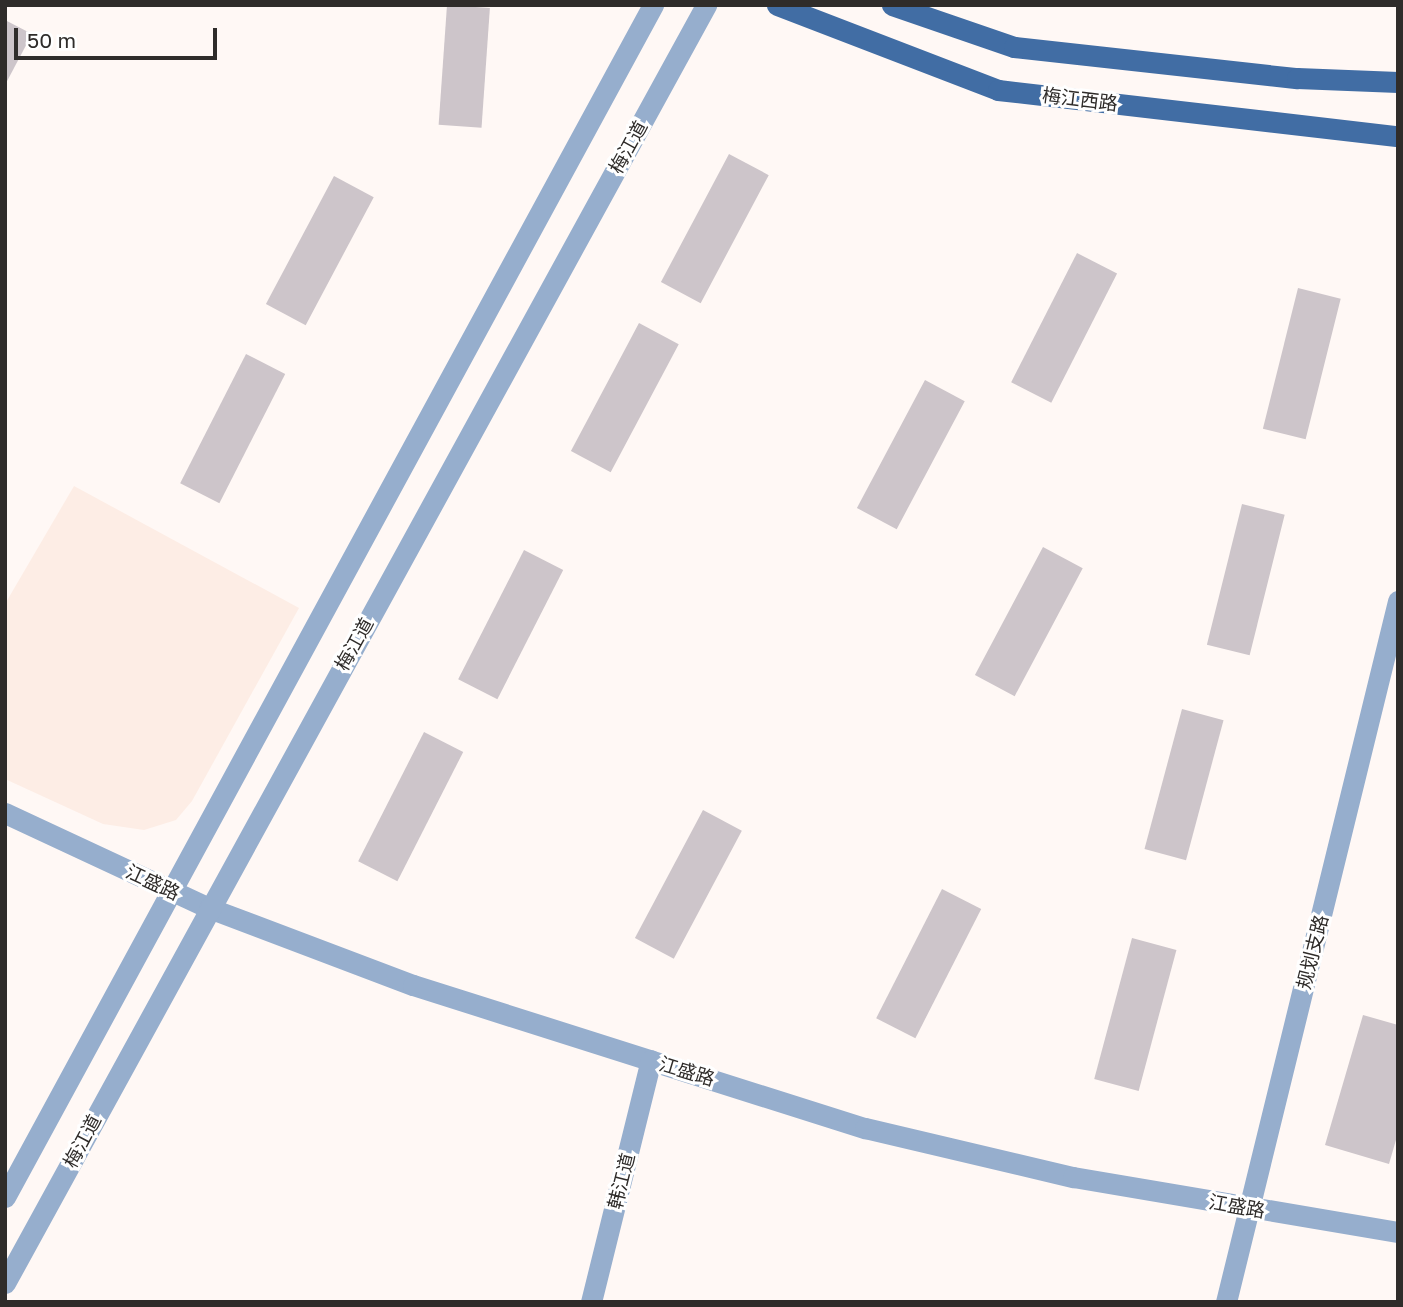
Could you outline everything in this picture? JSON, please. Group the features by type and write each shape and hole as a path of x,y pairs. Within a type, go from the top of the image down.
{"main road":[{"name":"梅江西路","path":"777,5 998,89 1398,136"},
{"path":"892,5 1014,47 1297,78 1398,82"}],"street":[{"path":"5,1197 653,5"},
{"name":"梅江道","path":"5,1283 706,5"},
{"name":"规划支路","path":"1226,1302 1398,601"},
{"name":"江盛路","path":"5,813 209,908 413,985 865,1128 1073,1177 1398,1232"},
{"name":"韩江道","path":"591,1302 651,1060"}],"shaded area":[{"path":"74,486 299,608 192,801 176,820 144,830 103,824 5,779 5,604"}],"building":[{"path":"447,5 490,8 482,128 439,125"},
{"path":"5,20 32,34 5,85"},
{"path":"729,154 769,175 701,303 661,282"},
{"path":"334,176 374,197 306,325 266,304"},
{"path":"1077,253 1117,273 1051,403 1011,382"},
{"path":"1298,288 1341,299 1306,439 1263,429"},
{"path":"639,323 679,344 611,472 571,451"},
{"path":"246,354 285,374 219,503 180,483"},
{"path":"925,380 965,401 897,529 857,508"},
{"path":"1242,504 1285,515 1250,655 1207,645"},
{"path":"1043,547 1083,568 1015,696 975,675"},
{"path":"524,550 563,570 497,699 458,679"},
{"path":"1182,709 1224,720 1186,860 1144,849"},
{"path":"424,732 463,752 397,881 358,861"},
{"path":"703,810 742,831 674,959 635,938"},
{"path":"942,889 981,909 915,1038 876,1018"},
{"path":"1132,938 1176,950 1139,1091 1094,1079"},
{"path":"1363,1015 1398,1025 1398,1133 1389,1164 1325,1145"}]}
